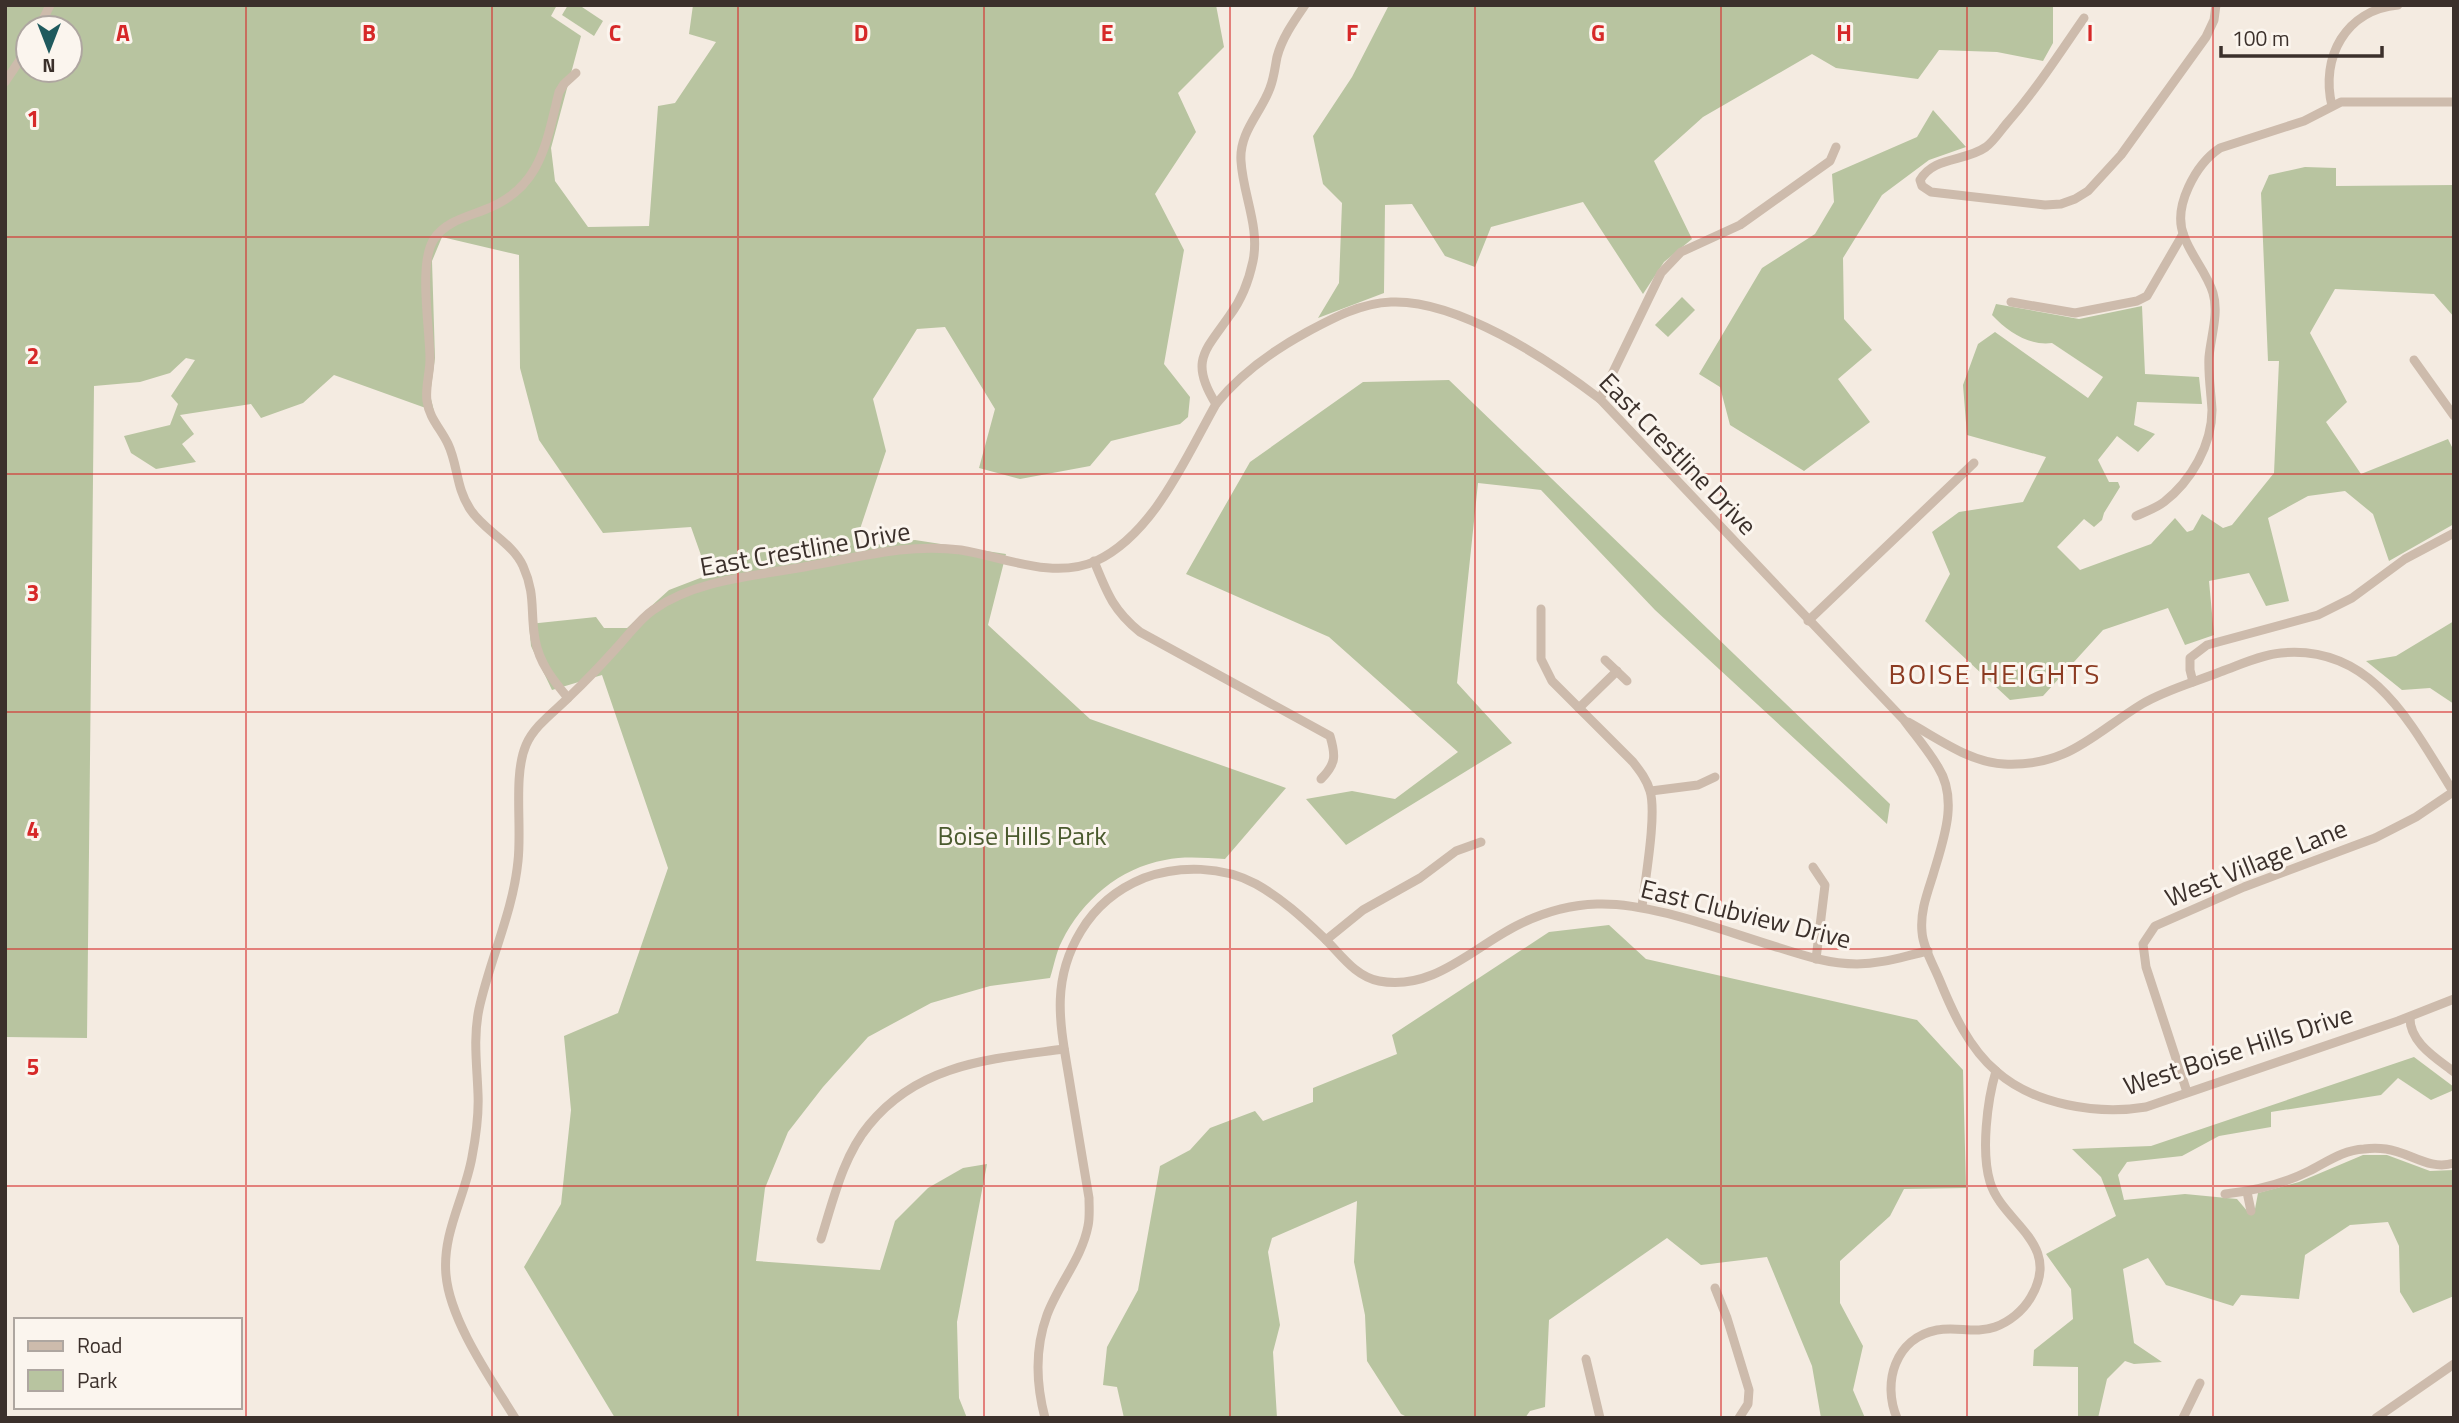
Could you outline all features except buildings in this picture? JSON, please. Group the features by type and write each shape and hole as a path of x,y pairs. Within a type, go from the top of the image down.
{"street":[{"path":"1216,404 1205,386 1203,358 1207,347 1241,298 1254,257 1253,222 1242,171 1242,145 1246,131 1270,90 1282,44 1305,5"},
{"path":"2084,18 2029,99 1986,147 1968,156 1934,165 1924,172 1920,180 1922,186 1931,192 2045,205 2062,204 2075,199 2088,191 2121,155 2206,37 2217,5"},
{"path":"2332,106 2328,88 2329,69 2340,38 2369,12 2399,5"},
{"path":"568,698 547,672 539,654 534,637 531,584 522,562 470,509 459,489 447,443 430,413 427,401 430,360 426,262 435,237 445,227 490,208 524,186 543,156 559,92 576,73"},
{"path":"2136,516 2163,503 2186,482 2198,463 2207,439 2212,413 2209,367 2215,305 2213,292 2183,234 2180,217 2191,183 2209,155 2220,148 2304,121 2341,102 2454,102"},
{"path":"1600,399 1661,273 1681,253 1740,225 1830,161 1836,147"},
{"path":"2011,302 2075,313 2137,301 2147,296 2183,234"},
{"name":"East Crestline Drive","path":"515,1418 470,1342 450,1297 446,1276 446,1244 470,1170 477,1133 475,1040 479,1009 508,912 518,863 520,763 526,743 537,727 651,612 672,598 720,582 889,550 959,550 1034,566 1077,566 1094,561 1112,552 1155,510 1216,404 1228,389 1253,367 1288,342 1360,307 1391,302 1428,305 1464,316 1559,367 1600,399 1904,720"},
{"path":"2414,360 2454,416"},
{"path":"1808,621 1974,463"},
{"path":"2193,682 2190,658 2197,650 2318,615 2352,598 2405,559 2454,533"},
{"path":"1094,561 1105,589 1122,617 1140,632 1330,736 1335,751 1333,767 1321,779"},
{"path":"1541,609 1541,659 1552,681 1633,762 1651,791 1652,814 1643,907"},
{"path":"1904,720 1965,754 1986,761 2028,763 2067,754 2101,734 2144,703 2255,659 2279,653 2321,655 2362,672 2384,689 2453,793"},
{"path":"1605,660 1627,681"},
{"path":"1579,708 1617,671"},
{"path":"1897,1418 1893,1408 1892,1372 1896,1358 1907,1346 1935,1330 1981,1330 2011,1319 2023,1308 2036,1287 2039,1265 2032,1240 1996,1197 1990,1181 1987,1159 1989,1104 1996,1071 1959,1024 1922,937 1923,909 1945,835 1948,810 1946,788 1940,769 1904,720"},
{"path":"1651,791 1698,785 1715,777"},
{"name":"West Village Lane","path":"2187,1092 2146,967 2143,944 2155,926 2256,882 2375,838 2416,817 2453,793"},
{"path":"1326,940 1363,910 1420,878 1456,851 1481,842"},
{"path":"1813,867 1825,886 1816,959"},
{"name":"East Clubview Drive","path":"1045,1418 1038,1373 1040,1344 1047,1315 1081,1247 1088,1224 1089,1198 1064,1049 1060,996 1065,962 1087,922 1106,899 1129,885 1156,874 1180,869 1215,871 1254,882 1278,897 1359,973 1377,980 1415,982 1439,973 1515,926 1542,914 1598,904 1643,907 1816,959 1855,964 1886,961 1928,951"},
{"name":"West Boise Hills Drive","path":"1996,1071 2030,1092 2086,1108 2127,1110 2146,1107 2410,1017 2454,999"},
{"path":"2410,1017 2409,1027 2424,1048 2454,1072"},
{"path":"821,1239 837,1189 868,1126 910,1088 943,1071 966,1064 1064,1049"},
{"path":"2225,1194 2247,1192 2306,1172 2342,1154 2362,1149 2387,1149 2435,1165 2454,1163"},
{"path":"2247,1192 2251,1211"},
{"path":"1715,1289 1727,1318 1749,1390 1748,1404 1739,1418"},
{"path":"1586,1359 1600,1418"},
{"path":"2377,1417 2454,1364"},
{"path":"2183,1418 2200,1383"}],"green space":[{"name":"Boise Hills Park","path":"5,5 557,5 551,16 581,36 551,148 555,181 588,227 649,226 658,106 675,103 716,42 689,34 693,5 1216,5 1224,47 1178,93 1196,132 1155,194 1184,250 1164,364 1190,397 1188,417 1180,424 1111,441 1090,466 1020,479 979,468 995,409 945,327 917,329 873,399 886,451 854,547 915,540 1006,554 988,625 1090,719 1286,788 1225,859 1187,858 1148,864 1132,870 1104,888 1070,926 1058,950 1050,978 990,986 931,1003 868,1037 823,1087 788,1132 765,1188 756,1261 880,1270 895,1221 928,1188 963,1168 987,1164 957,1322 959,1398 967,1418 615,1418 524,1267 561,1204 571,1110 564,1036 618,1013 668,868 602,675 552,690 531,646 529,624 596,617 604,628 627,628 669,590 708,575 691,527 603,533 539,440 520,368 519,255 442,237 432,261 435,358 430,395 434,411 334,375 303,403 261,418 251,404 180,415 194,434 182,444 196,462 156,469 131,453 124,436 170,425 178,404 171,396 195,360 186,358 170,373 140,382 94,386 87,1038 5,1037"},
{"path":"568,5 579,5 603,21 594,36 562,15"},
{"path":"1389,5 2053,5 2053,43 2043,61 1997,52 1939,50 1918,79 1836,68 1812,54 1703,117 1654,161 1692,239 1664,262 1643,294 1583,202 1491,227 1475,267 1445,256 1412,204 1385,205 1384,293 1318,318 1339,283 1342,203 1323,184 1313,136 1352,77"},
{"path":"1933,110 1966,147 1929,160 1882,195 1843,258 1844,319 1872,350 1838,379 1870,422 1804,471 1730,425 1720,387 1699,374 1762,268 1815,234 1834,202 1832,174 1917,137"},
{"path":"2305,167 2336,168 2336,186 2454,185 2454,317 2434,294 2335,289 2310,333 2347,402 2326,422 2361,474 2448,439 2454,451 2454,524 2389,561 2373,514 2345,491 2308,496 2268,518 2289,601 2266,606 2249,573 2209,581 2214,635 2185,645 2168,608 2103,630 2043,696 2010,700 1925,621 1950,574 1932,532 1959,512 2023,502 2046,457 1967,435 1963,385 1978,344 1995,332 2088,398 2103,377 2052,343 2027,340 2012,332 1992,315 1996,304 2079,319 2142,306 2145,374 2199,377 2202,404 2137,402 2134,425 2155,434 2138,452 2117,436 2098,460 2109,482 2118,482 2120,487 2102,520 2094,527 2084,519 2057,547 2080,570 2151,544 2175,518 2187,532 2193,530 2202,514 2223,528 2232,525 2274,473 2279,361 2268,361 2261,193 2269,175"},
{"path":"1682,297 1695,310 1668,337 1655,325"},
{"path":"1449,380 1890,804 1887,824 1655,610 1541,490 1478,483 1457,683 1512,743 1346,845 1306,799 1352,791 1395,799 1458,752 1329,637 1186,574 1250,462 1363,382"},
{"path":"2454,621 2454,704 2430,688 2402,690 2366,661 2396,656"},
{"path":"1609,925 1646,959 1917,1020 1963,1070 1966,1188 1904,1189 1890,1216 1840,1261 1840,1303 1863,1346 1853,1390 1865,1418 1821,1418 1812,1366 1767,1257 1701,1265 1667,1238 1549,1320 1545,1407 1530,1411 1525,1418 1409,1418 1401,1414 1367,1361 1365,1315 1354,1262 1357,1201 1272,1238 1268,1252 1280,1325 1273,1352 1277,1418 1124,1418 1117,1387 1103,1385 1107,1347 1138,1290 1160,1166 1190,1150 1210,1128 1255,1111 1263,1121 1313,1102 1313,1088 1397,1054 1392,1035 1549,932"},
{"path":"2414,1057 2454,1087 2454,1090 2431,1100 2398,1078 2381,1095 2271,1112 2271,1127 2219,1136 2182,1156 2127,1162 2118,1175 2124,1200 2185,1194 2237,1199 2248,1212 2255,1209 2258,1193 2299,1182 2363,1155 2387,1155 2430,1171 2454,1170 2454,1296 2413,1313 2400,1292 2399,1246 2388,1222 2350,1225 2305,1255 2299,1299 2241,1295 2233,1306 2166,1285 2148,1258 2123,1269 2134,1343 2162,1362 2134,1364 2125,1361 2107,1379 2098,1418 2078,1418 2078,1367 2033,1366 2034,1350 2073,1319 2071,1289 2046,1254 2116,1216 2101,1177 2072,1149 2151,1146"}],"district":[{"name":"BOISE HEIGHTS","path":"1995,674"}]}
